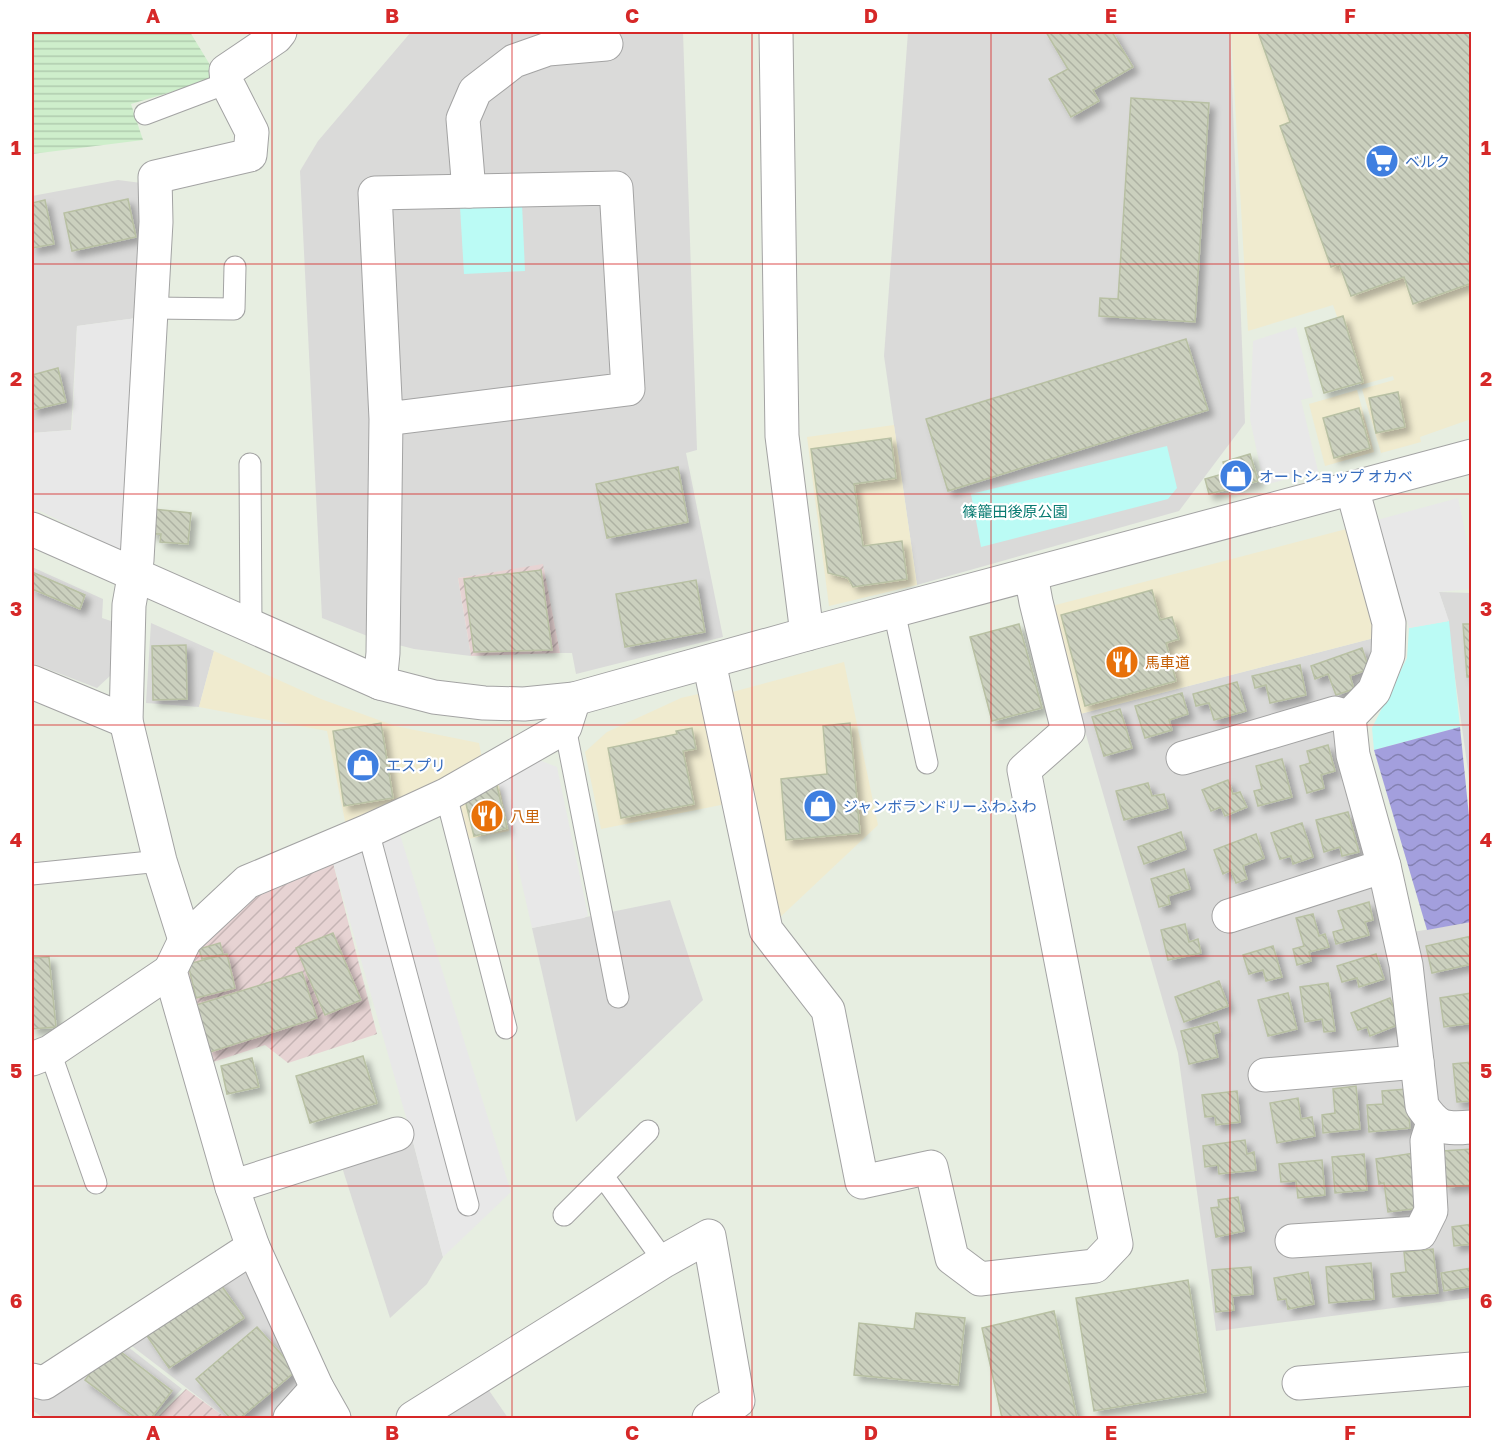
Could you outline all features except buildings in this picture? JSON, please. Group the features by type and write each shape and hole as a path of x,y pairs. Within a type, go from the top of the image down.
{"street":[{"path":"185,940 160,861 126,721 129,605 137,560 152,308 156,222 155,177 250,155 252,132 226,83 226,71 280,32"},
{"path":"776,32 782,436 807,634"},
{"path":"469,191 463,119 474,90 514,60 548,49 606,44"},
{"path":"380,683 383,653 386,419 375,193 616,188 628,389 386,419"},
{"path":"41,1056 170,971 185,940 248,882 446,795 569,713 709,662 807,634 1472,456"},
{"path":"1352,488 1389,622 1388,656 1374,691 1350,717 1353,755 1383,866 1406,965 1422,1106 1433,1122 1452,1128 1472,1127"},
{"path":"32,529 380,683 434,697 484,703 524,704 569,713"},
{"path":"709,662 766,930 828,1010 862,1182 931,1167 952,1258 980,1279 1095,1266 1116,1244 1024,770 1068,731 1031,575"},
{"path":"32,682 126,721"},
{"path":"1184,758 1335,713 1350,717"},
{"path":"1229,916 1383,866"},
{"path":"170,971 232,1187 253,1247 317,1388 334,1419"},
{"path":"1265,1075 1417,1062"},
{"path":"1292,1241 1420,1233 1431,1211 1427,1141 1433,1122"},
{"path":"232,1187 397,1134"},
{"path":"413,1419 664,1261 709,1236 738,1401 709,1419"},
{"path":"32,1380 44,1383 253,1247"},
{"path":"1299,1383 1472,1369"},
{"path":"290,1419 317,1388"}],"lane":[{"path":"145,114 226,83"},
{"path":"152,308 234,309 235,267"},
{"path":"250,464 251,627"},
{"path":"894,611 927,763"},
{"path":"569,713 618,997"},
{"path":"446,795 506,1028"},
{"path":"368,831 468,1205"},
{"path":"32,874 160,861"},
{"path":"41,1056 96,1183"},
{"path":"564,1215 648,1131"},
{"path":"603,1176 664,1261"}],"shaded area":[{"path":"411,32 683,32 697,450 686,453 723,637 576,674 572,653 560,653 543,565 458,578 471,656 414,649 375,639 322,618 300,171 318,141"},
{"path":"908,32 1230,32 1245,423 1179,511 917,585 884,356"},
{"path":"1231,32 1471,32 1471,419 1420,437 1421,442 1381,453 1362,389 1394,380 1393,376 1361,385 1333,305 1248,331"},
{"path":"118,180 149,184 144,317 77,326 71,430 32,433 32,196"},
{"path":"144,317 125,553 32,507 32,433 72,430 77,326"},
{"path":"1296,327 1313,397 1301,400 1318,471 1264,485 1250,419 1253,341"},
{"path":"1357,390 1374,452 1325,466 1309,404"},
{"path":"894,425 917,585 829,606 807,437"},
{"path":"1458,498 1471,560 1471,589 1439,592 1449,621 1409,628 1377,520"},
{"path":"1354,527 1378,637 1080,714 1048,607"},
{"path":"543,564 560,653 471,656 458,578"},
{"path":"32,567 103,599 102,618 117,623 111,675 97,688 32,663"},
{"path":"1439,592 1471,593 1471,792 1446,613"},
{"path":"151,623 214,651 199,707 146,703"},
{"path":"1378,637 1361,690 1384,937 1471,922 1471,1298 1216,1331 1178,1053 1080,714"},
{"path":"214,651 321,699 395,726 479,743 483,764 347,831 327,731 199,707"},
{"path":"844,662 878,825 775,922 725,694"},
{"path":"707,692 731,803 601,829 585,752 607,732 681,698"},
{"path":"534,758 557,767 588,915 584,918 532,928 498,780"},
{"name":"八里","path":"498,780 509,831 468,839 460,803"},
{"path":"397,825 511,1192 443,1257 412,1138 332,859"},
{"path":"332,859 377,1034 288,1063 265,1045 207,1064 182,967 190,944 259,893"},
{"path":"670,900 703,1000 576,1122 532,928"},
{"path":"412,1138 443,1257 427,1284 390,1318 341,1164"},
{"path":"247,1264 307,1381 274,1418 226,1418 124,1340"},
{"path":"123,1343 182,1389 153,1418 44,1418 32,1410 32,1402"},
{"path":"186,1389 226,1418 157,1418"},
{"path":"488,1389 508,1418 439,1418"}],"green space":[{"path":"32,32 190,32 218,78 131,104 143,140 32,154"},
{"path":"522,204 525,271 464,274 460,207"},
{"name":"篠籠田後原公園","path":"1167,446 1177,488 1168,499 981,547 971,494"},
{"path":"1449,621 1460,727 1374,750 1372,728 1407,658 1409,628"}],"water":[{"path":"1460,727 1471,836 1471,922 1427,930 1374,750"}],"place":[{"name":"ベルク","path":"1382,161"},
{"name":"オートショップ オカベ","path":"1236,476"},
{"name":"馬車道","path":"1122,662"},
{"name":"エスプリ","path":"363,765"},
{"name":"ジャンボランドリーふわふわ","path":"820,806"},
{"name":"八里","path":"487,816"}]}
